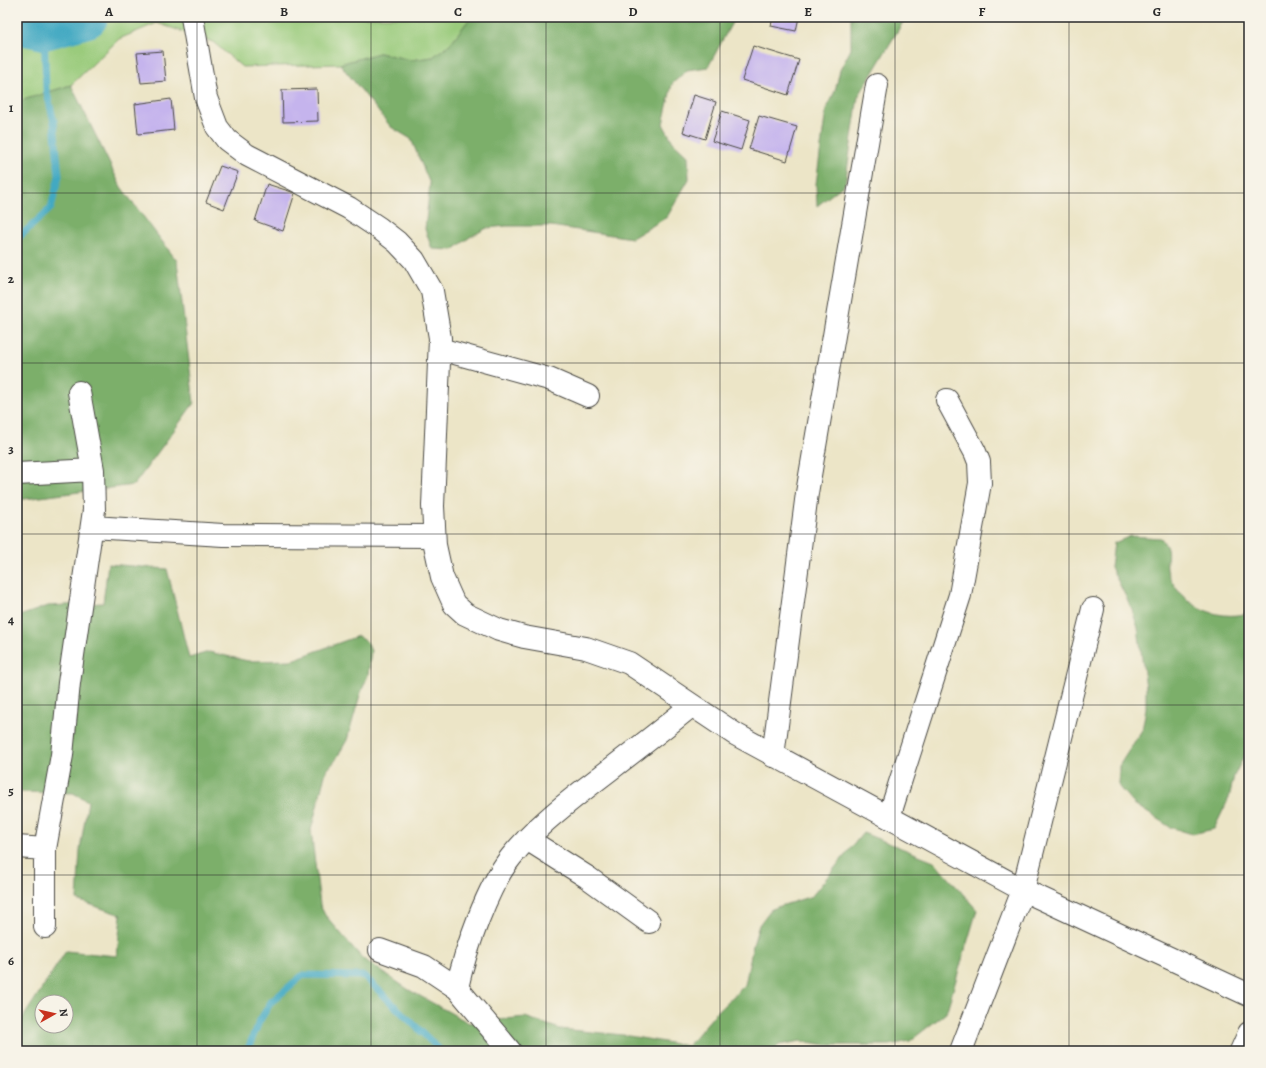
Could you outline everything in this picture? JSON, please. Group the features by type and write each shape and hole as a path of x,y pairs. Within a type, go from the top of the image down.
{"street":[{"path":"192,17 210,114 217,127 227,140 247,155 349,208 397,242 414,260 432,291 438,319 440,349 433,506 434,536 442,577 454,604 465,614 499,630 524,637 586,648 629,663 691,706 773,756 1023,890 1249,995"},
{"path":"773,756 807,492 877,85"},
{"path":"440,349 549,379 588,396"},
{"path":"45,927 45,849 62,755 69,683 94,510 93,470 79,392"},
{"path":"889,817 960,595 980,483 979,462 947,400"},
{"path":"17,474 93,470"},
{"path":"92,527 223,535 434,536"},
{"path":"961,1051 1023,890 1093,609"},
{"path":"457,988 467,951 491,890 510,858 538,827 691,706"},
{"path":"527,840 587,877 650,922"},
{"path":"17,847 45,849"},
{"path":"380,950 424,966 457,988 510,1051"},
{"path":"1241,1051 1249,1033"}],"green space":[{"path":"17,17 471,17 450,44 433,57 411,60 379,53 340,64 242,67 213,42 157,23 119,39 71,85 17,102"},
{"path":"471,17 735,17 708,67 687,70 672,84 663,124 673,142 688,156 689,179 667,217 632,238 551,226 506,226 487,228 470,237 453,250 432,249 425,229 430,184 411,139 391,127 340,64 379,53 411,60 433,57 450,44"},
{"path":"851,17 906,17 858,97 845,184 817,206 816,184 826,110 835,91 840,70 851,49"},
{"path":"71,85 121,187 177,261 194,403 134,485 17,500 17,102"},
{"path":"1131,536 1161,538 1167,549 1168,573 1181,594 1190,602 1212,613 1237,615 1249,613 1249,746 1234,776 1229,798 1214,829 1192,834 1170,827 1134,804 1119,787 1119,766 1142,730 1146,709 1146,688 1138,628 1131,607 1111,567 1114,543"},
{"path":"108,564 167,569 189,658 209,652 248,661 292,660 358,636 367,642 371,651 368,675 360,695 347,740 335,761 326,771 311,830 320,905 325,915 362,958 409,990 469,1023 525,1017 560,1029 623,1035 688,1046 715,1014 745,985 753,945 759,925 771,909 812,896 863,833 934,861 977,910 946,1013 910,1041 890,1045 827,1045 801,1041 779,1045 773,1051 17,1051 17,1027 34,1001 34,1034 74,1034 74,994 38,994 66,951 117,956 121,915 77,900 80,850 88,801 73,793 17,792 17,617 48,606 103,603"}],"building":[{"path":"773,17 799,17 796,31 771,26"},
{"path":"753,46 799,60 788,95 742,80"},
{"path":"163,51 166,81 141,83 137,53"},
{"path":"317,89 318,121 283,122 282,90"},
{"path":"694,95 716,102 705,139 683,132"},
{"path":"171,99 174,130 138,134 135,104"},
{"path":"722,111 750,120 741,150 712,141"},
{"path":"759,116 797,127 787,161 749,149"},
{"path":"220,166 238,172 224,209 206,202"},
{"path":"267,184 295,193 283,231 255,221"}],"waterway":[{"path":"17,23 44,29 87,17"},
{"path":"17,239 51,208 59,176 54,122 46,89 44,29"},
{"path":"247,1051 259,1022 271,1002 303,975 364,976 441,1051"}]}
